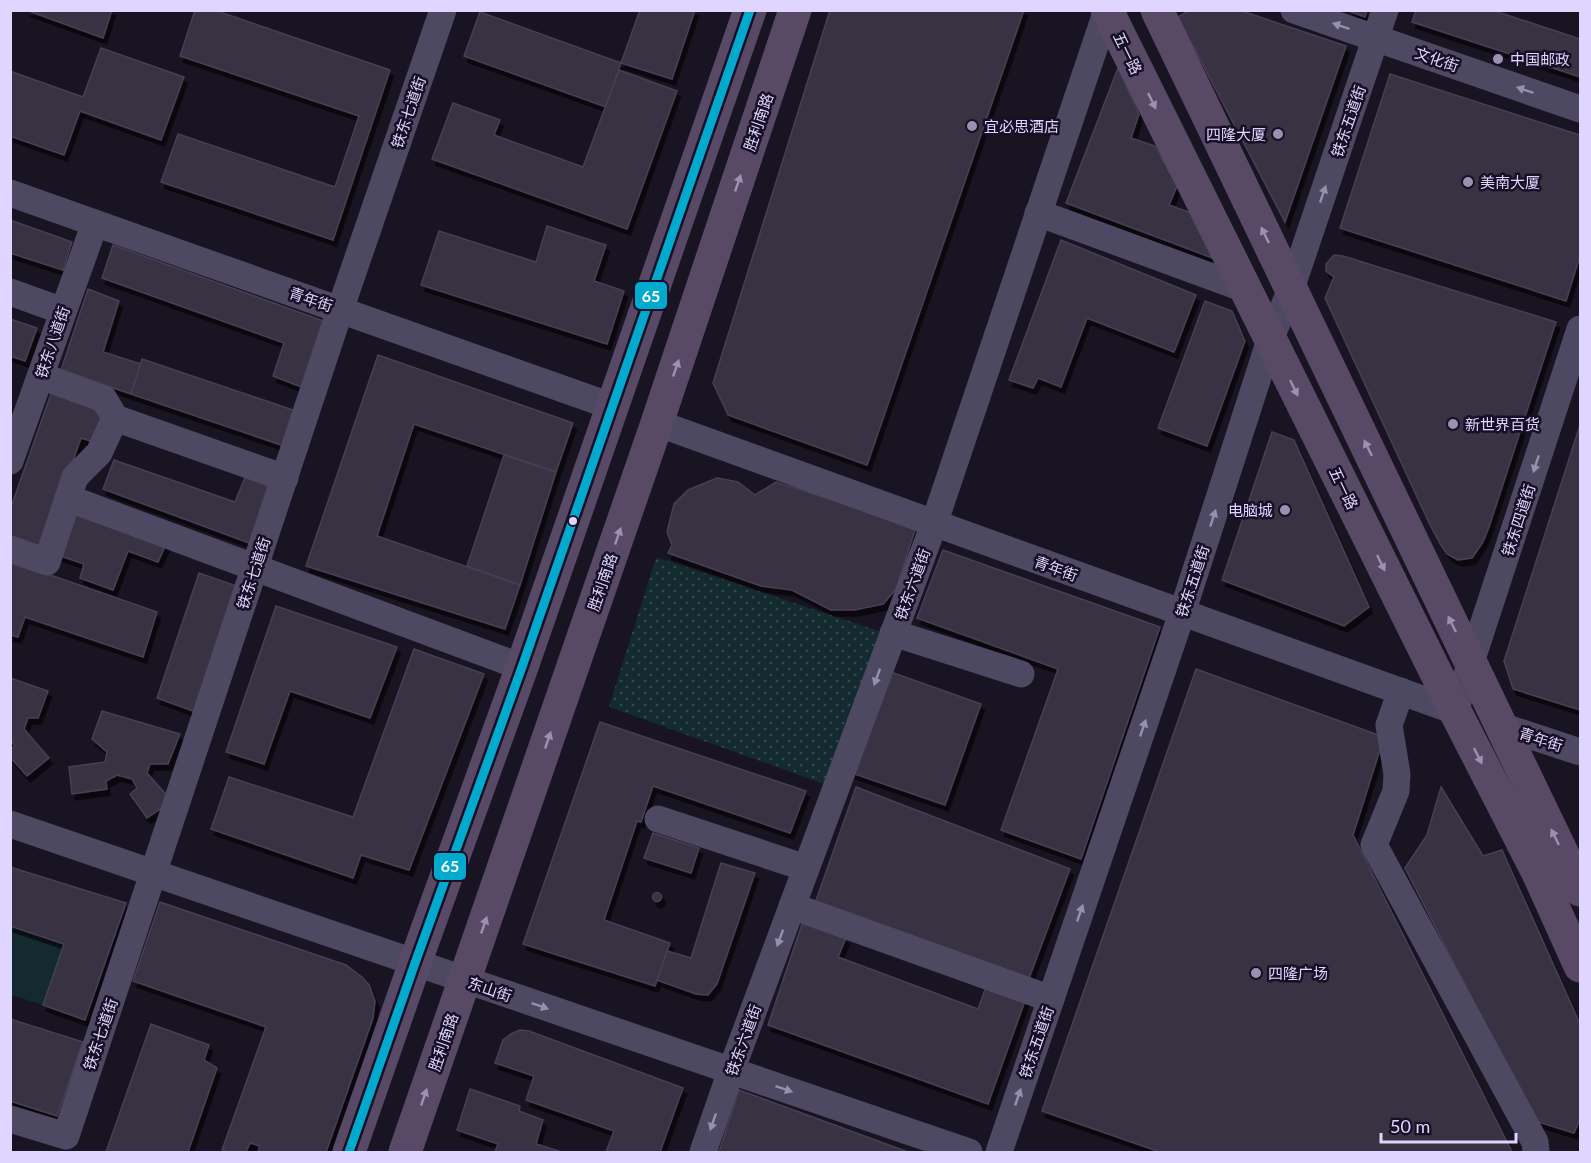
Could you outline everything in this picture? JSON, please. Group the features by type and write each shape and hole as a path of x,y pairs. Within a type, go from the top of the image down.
{"main road":[{"path":"349,1152 522,667 750,10"},
{"name":"胜利南路","path":"405,1152 657,423 795,10"},
{"name":"五一路","path":"1107,10 1455,711 1538,873 1581,966"},
{"path":"1156,10 1581,890"}],"street":[{"name":"铁东七道街","path":"10,1119 66,1136 340,310 443,10"},
{"name":"铁东六道街","path":"703,1152 934,524 1107,10"},
{"name":"文化街","path":"1294,10 1581,109"},
{"name":"铁东五道街","path":"999,1152 1182,613 1270,340 1291,289 1385,10"},
{"name":"青年街","path":"10,193 611,406"},
{"path":"1038,213 1245,289"},
{"name":"铁东八道街","path":"10,461 20,406 41,376 95,223"},
{"path":"10,292 63,311"},
{"name":"铁东四道街","path":"1455,711 1570,394 1581,329"},
{"path":"41,376 104,399 115,418 285,478"},
{"path":"10,549 47,562 75,477 99,453 115,418"},
{"name":"青年街","path":"657,423 1455,711"},
{"path":"68,498 522,667"},
{"path":"893,633 1021,674"},
{"path":"1401,691 1389,725 1397,774 1396,791 1374,845 1535,1142 1536,1152"},
{"name":"青年街","path":"1502,726 1581,752"},
{"path":"658,819 806,868"},
{"name":"东山街","path":"10,824 969,1152"},
{"path":"792,906 1051,999"}],"green space":[{"path":"656,557 882,632 827,785 609,707"},
{"path":"11,926 64,944 43,1005 11,995"}],"building":[{"path":"26,10 112,10 103,38"},
{"path":"195,10 214,10 390,70 333,240 161,182 178,134 335,187 359,116 180,56"},
{"path":"640,10 695,10 672,79 621,63"},
{"path":"830,10 1024,10 867,465 728,415 713,383"},
{"name":"四隆大厦","path":"1190,10 1239,10 1346,46 1285,222 1178,17"},
{"path":"1346,10 1367,10 1365,17"},
{"path":"1416,10 1492,10 1580,39 1580,77 1412,22"},
{"path":"480,12 621,63 606,107 464,56"},
{"path":"101,48 184,77 161,140 80,111 64,155 10,136 10,71 83,97"},
{"path":"1118,68 1139,114 1131,138 1155,146 1177,186 1169,205 1192,213 1218,260 1066,203"},
{"path":"619,70 677,91 627,229 432,159 453,103 500,120 494,135 583,167"},
{"name":"美南大厦","path":"1390,74 1580,135 1580,256 1566,301 1340,228"},
{"path":"10,220 72,242 63,270 10,253"},
{"path":"547,226 606,245 594,281 624,291 607,344 421,285 439,231 536,262"},
{"path":"1061,240 1196,295 1174,352 1087,318 1061,387 1038,378 1033,388 1009,380"},
{"path":"113,245 329,323 304,388 273,376 284,343 102,278"},
{"name":"新世界百货","path":"1334,255 1556,322 1489,527 1483,542 1472,558 1458,560 1447,554 1441,545 1325,298 1334,277 1326,271 1326,264"},
{"path":"88,289 119,301 103,352 141,364 131,394 61,370"},
{"path":"1205,301 1232,311 1245,341 1207,446 1158,428"},
{"path":"10,319 37,328 25,361 10,356"},
{"path":"378,355 573,423 556,472 414,424 377,536 520,585 505,629 306,566"},
{"path":"142,359 296,411 284,446 131,394"},
{"path":"52,391 110,413 98,443 81,438 41,550 10,539 10,510"},
{"path":"1580,425 1580,710 1513,689 1504,661"},
{"name":"电脑城","path":"1272,432 1294,440 1369,607 1344,626 1222,580"},
{"path":"504,455 556,472 520,585 467,566"},
{"path":"114,460 235,502 246,475 273,484 252,544 103,489"},
{"path":"717,478 738,482 755,495 776,482 857,508 915,530 896,589 883,604 854,610 831,610 792,590 761,586 668,553 672,545 667,532 674,504 688,490"},
{"path":"68,513 167,542 158,562 128,551 113,590 80,578 84,564 55,554"},
{"path":"943,550 1160,627 1081,859 1001,830 1058,669 917,618"},
{"path":"10,561 157,612 143,657 25,617 18,637 10,635"},
{"path":"199,573 239,587 196,712 157,698"},
{"path":"276,606 397,647 370,718 290,691 264,764 226,752"},
{"path":"414,649 484,674 409,870 361,855 353,878 211,829 229,777 353,817"},
{"name":"四隆广场","path":"1196,669 1384,737 1353,835 1512,1152 1160,1152 1042,1111"},
{"path":"888,671 981,704 945,805 852,773"},
{"path":"10,678 48,691 38,718 28,718 24,729 49,758 27,776 10,757 10,750 15,746 10,739"},
{"path":"102,711 180,734 168,764 150,764 147,773 172,801 147,818 130,794 137,788 132,779 117,775 106,781 107,789 72,794 69,767 105,762 107,752 92,739"},
{"path":"600,722 806,791 790,833 653,786 641,822 637,821 604,920 670,943 655,986 523,944"},
{"path":"856,787 1070,869 1028,981 814,906"},
{"path":"1441,787 1483,856 1502,850 1580,1024 1580,1119 1574,1133 1535,1121 1405,868 1427,835"},
{"path":"653,833 699,848 691,873 644,858"},
{"path":"721,863 755,873 717,984 708,995 696,994 657,980 667,951 691,958"},
{"path":"10,867 126,903 85,1020 43,1005 64,944 10,926"},
{"path":"657,893 661,897 657,901 653,897"},
{"path":"160,902 346,965 369,985 375,1001 373,1018 326,1152 258,1152 260,1146 250,1143 246,1152 222,1150 266,1027 133,981"},
{"path":"803,921 846,938 838,957 978,1009 987,984 1026,998 988,1104 768,1025"},
{"path":"10,1019 83,1042 57,1116 10,1101"},
{"path":"151,1024 209,1045 204,1060 217,1068 188,1152 106,1152"},
{"path":"520,1030 529,1031 683,1088 660,1152 606,1152 614,1131 526,1100 534,1076 495,1063 503,1040"},
{"path":"470,1089 520,1106 519,1111 543,1120 536,1144 562,1152 495,1152 498,1144 457,1130"},
{"path":"739,1090 908,1152 719,1152"}],"transit line":[{"name":"65","path":"349,1152 522,667 750,10"}],"place":[{"name":"中国邮政","path":"1498,59"},
{"name":"宜必思酒店","path":"972,126"},
{"name":"四隆大厦","path":"1278,134"},
{"name":"美南大厦","path":"1468,182"},
{"name":"新世界百货","path":"1453,424"},
{"name":"电脑城","path":"1285,510"},
{"name":"四隆广场","path":"1256,973"}]}
